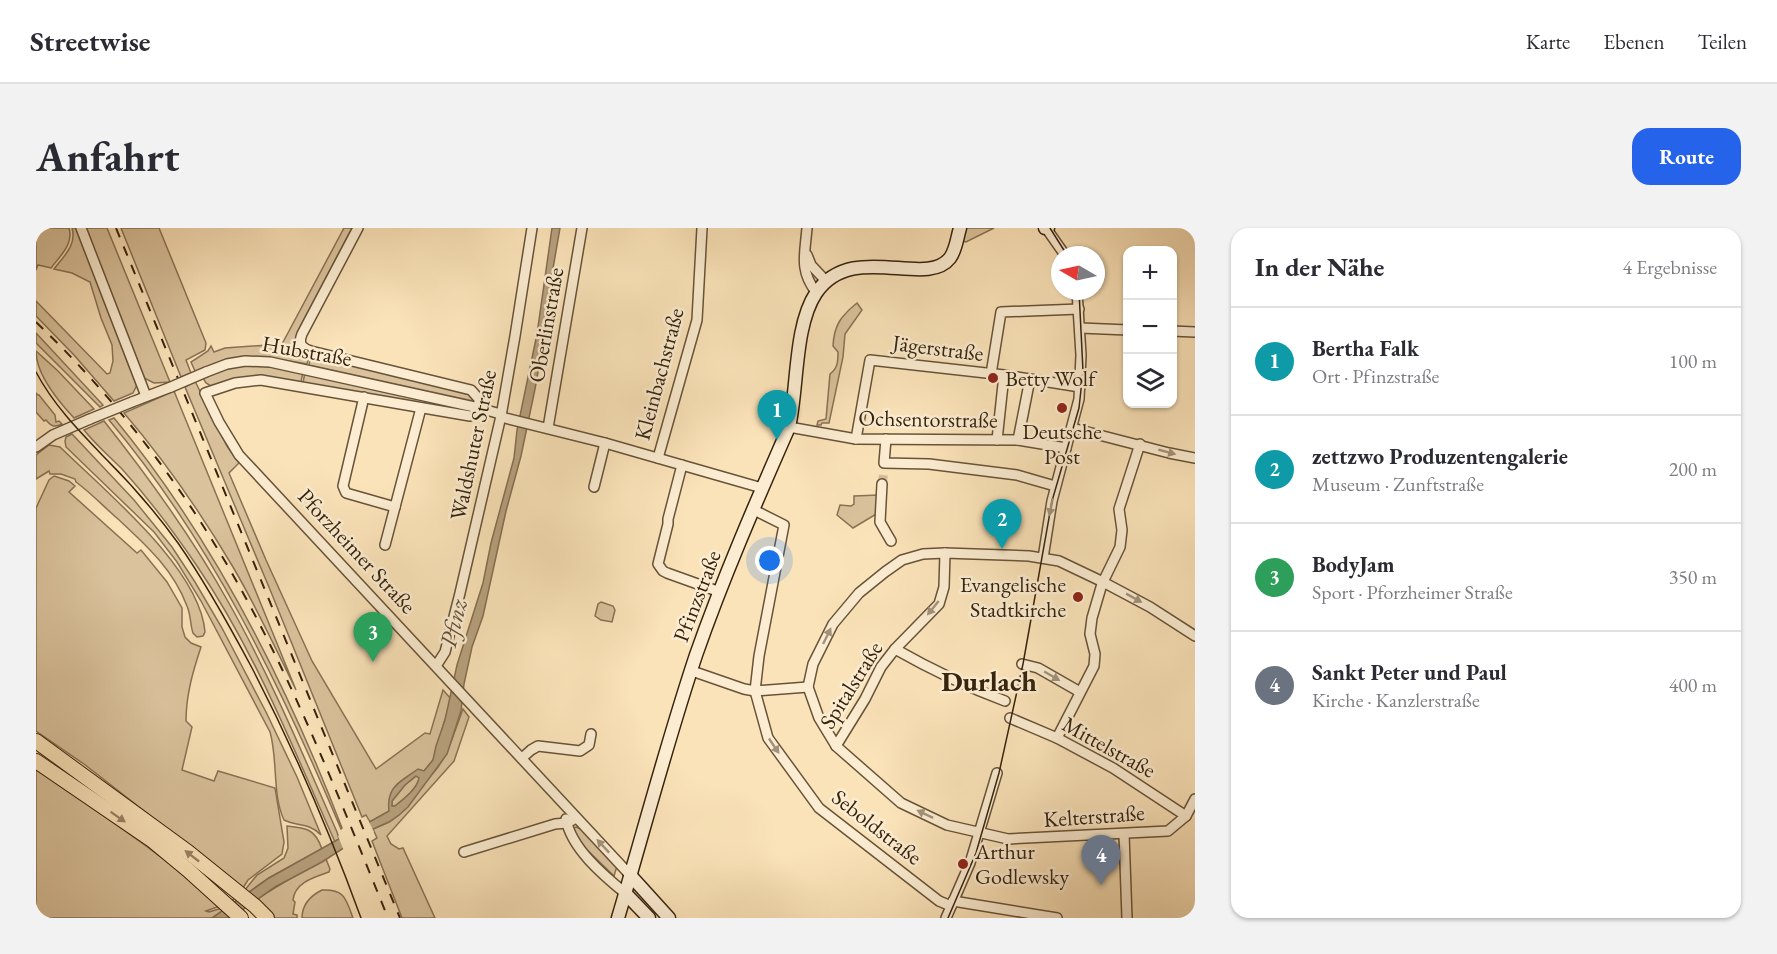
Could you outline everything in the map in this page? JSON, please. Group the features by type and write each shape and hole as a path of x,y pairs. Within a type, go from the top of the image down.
{"main road":[{"path":"826,281 836,274 857,267 925,269 942,266 950,259 954,251 960,228"},
{"name":"Pfinzstraße","path":"618,918 692,671 720,592 789,427 794,406 805,314 816,292 826,281"},
{"path":"36,741 141,817 238,892 267,918"},
{"path":"36,761 153,841 241,918"},
{"name":"Pforzheimer Straße","path":"630,875 669,918"},
{"path":"625,893 649,918"}],"street":[{"path":"81,228 146,396"},
{"path":"357,228 300,340 301,345 304,349 311,351 471,390 479,399 479,408"},
{"name":"Waldshuter Straße","path":"436,666 444,652 460,593 501,416 532,228"},
{"name":"Oberlinstraße","path":"548,428 582,228"},
{"name":"Kleinbachstraße","path":"658,458 697,320 702,228"},
{"path":"807,228 804,266 806,277 816,292"},
{"path":"1046,228 1059,246"},
{"path":"806,247 811,265 826,281"},
{"path":"1042,558 1055,486 1066,454 1080,387 1078,300"},
{"path":"991,374 1001,312 1079,309"},
{"path":"1080,328 1123,330"},
{"path":"1177,331 1195,332"},
{"name":"Jägerstraße","path":"856,439 870,360 1004,375 1080,387"},
{"name":"Hubstraße","path":"36,447 53,435 227,364 245,361 270,362 492,411 515,421 605,443 762,488"},
{"path":"997,440 1004,375"},
{"path":"1018,440 1030,379"},
{"name":"Hubstraße","path":"205,393 235,383 261,380 470,416 474,415 479,408"},
{"name":"Pforzheimer Straße","path":"205,393 239,455 630,875"},
{"path":"364,397 343,486 346,494 395,507"},
{"path":"385,545 421,408"},
{"name":"Ochsentorstraße","path":"789,427 856,439 1018,440 1066,454"},
{"path":"1072,428 1195,458"},
{"path":"886,439 884,467 929,464 1008,474 1055,486"},
{"path":"594,487 605,443"},
{"path":"1057,738 1094,666 1095,654 1090,634 1092,618 1106,577 1120,547 1122,530 1119,509 1140,444"},
{"path":"682,465 658,564 667,573 720,592"},
{"path":"882,484 880,522 891,541"},
{"name":"Seboldstraße","path":"754,510 784,525 759,656 755,691 768,738 819,808 939,901 952,904"},
{"name":"Spitalstraße","path":"836,746 865,699 880,667 939,604 944,587 945,553"},
{"path":"692,671 755,691 808,687 813,664 833,624 859,593 902,560 923,554 1042,558 1065,563 1106,577 1195,636"},
{"path":"895,649 944,676 1005,701"},
{"path":"1022,664 1038,668 1080,692"},
{"name":"Kelterstraße","path":"808,687 819,718 836,746 901,803 947,825 1008,839 1168,831 1186,816 1195,799"},
{"name":"Mittelstraße","path":"1011,718 1057,738 1113,768 1186,816"},
{"path":"522,758 538,746 580,751 589,745 591,734"},
{"path":"946,918 970,863 997,772"},
{"path":"565,806 567,823 580,849 625,893"},
{"path":"464,852 555,824 567,823 576,818"},
{"path":"1124,834 1127,918"},
{"path":"952,904 1057,918"}],"shaded area":[{"path":"36,228 69,228 68,245 51,268 38,265 36,270"},
{"path":"72,228 78,228 138,385 133,393 114,401 36,316 36,301 107,374 110,373 113,361 112,345 90,282 72,273 54,269 71,245"},
{"path":"83,228 107,228 170,382 154,383 142,377"},
{"path":"121,228 159,228 206,343 205,350 186,360 191,373 181,377"},
{"path":"344,228 352,228 301,325 295,342 296,348 310,354 307,364 280,359 242,358 203,369 257,364 303,372 301,382 271,377 211,386 203,378 199,380 191,362 208,351 211,346 214,352 225,348 282,344"},
{"path":"552,228 560,228 546,309 543,343 521,456 506,511 483,616 472,647 461,711 447,754 408,807 389,822 373,829 322,862 275,887 231,918 212,918 269,878 389,811 390,796 396,786 418,769 424,771 433,760 445,720 457,665 483,583 491,543 514,458 517,430 537,334","holes":["416,776 419,778 410,794 392,806 392,801 405,785"]},
{"path":"965,228 994,228 966,242 962,241"},
{"path":"857,303 862,310 845,334 843,357 829,423 817,425 818,421 826,419 830,374 838,361 838,352 833,346 835,332 843,317"},
{"path":"36,333 103,405 100,407 36,343"},
{"path":"36,351 94,409 74,418 55,396 44,378"},
{"path":"311,354 471,395 473,401 309,365"},
{"path":"305,372 471,410 470,412 303,383"},
{"path":"195,381 227,446 239,463 229,473 312,661 376,769 425,733 430,734 443,690 451,699 433,760 424,771 418,770 396,786 390,796 390,811 370,822 366,815 362,817 185,387"},
{"path":"174,391 296,690 250,597 221,547 168,469 124,413"},
{"path":"36,393 55,415 56,422 59,421 62,424 51,425 36,412"},
{"path":"114,418 184,513 244,614 297,719 341,829 268,668 240,616 180,515 146,466 109,420"},
{"path":"104,421 171,510 230,605 259,660 299,746 337,832 339,839 335,842 272,701 218,598 152,504 84,430"},
{"path":"72,434 134,500 172,547 195,582 266,712 321,835 312,828 284,820 276,788 270,732 201,601 177,562 154,532 66,447 66,437"},
{"path":"49,445 60,447 124,508 169,557 199,607 205,632 203,636 197,637 193,633 187,606 166,569 148,548 75,479 61,474 50,474 49,471 36,479 36,455"},
{"path":"54,476 69,481 75,486 69,492 137,553 141,550 167,582 182,608 182,627 185,637 191,643 201,647 186,711 186,721 192,727 182,770 214,781 218,771 275,788 284,842 282,854 248,880 243,888 84,764 36,731 36,508 49,480"},
{"path":"879,495 878,513 853,528 837,515 840,505 854,504 854,496"},
{"path":"601,602 613,606 615,610 612,622 595,616 598,604"},
{"path":"463,709 469,717 454,761 387,836 391,844 399,849 403,848 435,918 402,918 372,841 377,838 373,829 399,815 438,767 447,753"},
{"path":"36,769 131,835 199,887 220,906 206,911 209,912 222,908 244,891 257,875 284,858 288,848 287,826 313,833 322,849 269,878 212,918 36,918"},
{"path":"416,776 420,778 413,790 395,806 392,806 392,801"},
{"path":"573,828 581,829 617,866 614,876 575,838"},
{"path":"326,859 329,872 306,881 295,894 293,914 297,915 297,918 272,918 255,900 291,878"},
{"path":"322,890 340,893 353,918 302,918 303,909 308,901"}],"pier":[{"path":"368,820 374,832 344,851 338,836"}],"tunnel":[{"path":"882,484 884,471"}],"tram line":[{"path":"1050,228 1061,246"},
{"path":"948,918 976,853 999,773 1023,664 1052,501 1079,408 1083,371 1079,300"},
{"path":"36,372 68,419 162,521 208,589 252,668 297,760 361,918"}],"railway":[{"path":"116,228 400,918"},
{"path":"36,322 69,355 130,424 185,499 235,578 310,729 388,918"}],"place":[{"name":"Betty Wolf","path":"993,378"},
{"name":"Deutsche Post","path":"1062,408"},
{"name":"Bertha Falk","path":"777,440"},
{"name":"zettzwo Produzentengalerie","path":"1002,549"},
{"name":"Evangelische Stadtkirche","path":"1078,597"},
{"name":"BodyJam","path":"373,662"},
{"name":"Arthur Godlewsky","path":"963,864"},
{"name":"Sankt Peter und Paul","path":"1101,885"}],"district":[{"name":"Durlach","path":"989,681"}],"water label":[{"name":"Pfinz","path":"453,623"}]}
